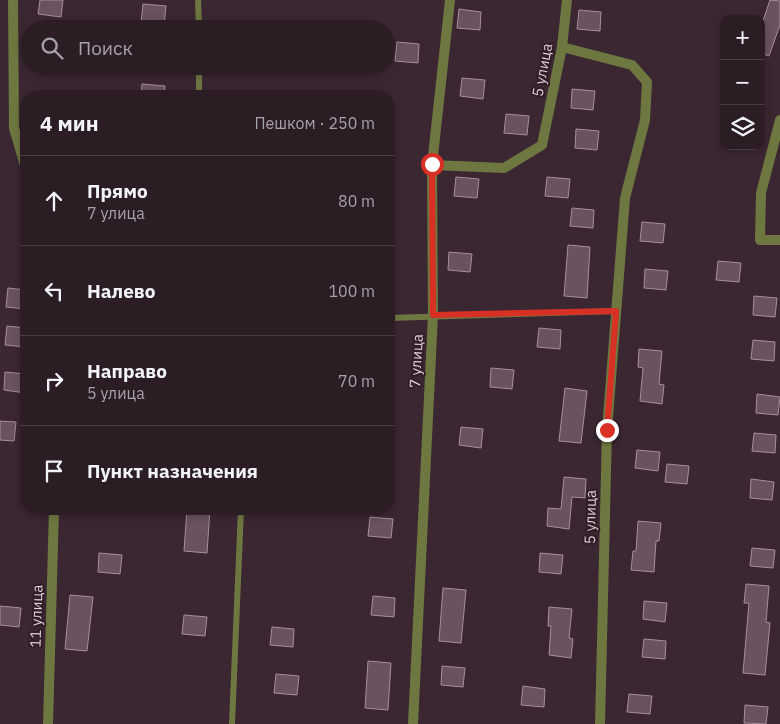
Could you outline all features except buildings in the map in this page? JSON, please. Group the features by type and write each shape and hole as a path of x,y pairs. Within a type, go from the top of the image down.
{"street":[{"path":"13,0 14,128 20,148"},
{"name":"7 улица","path":"413,724 433,315 432,164 450,0"},
{"name":"5 улица","path":"432,164 504,168 542,145 562,47 567,0"},
{"name":"5 улица","path":"562,47 632,65 647,82 645,120 625,198 607,430 600,724"},
{"path":"780,120 761,193 760,240 780,240"},
{"name":"11 улица","path":"48,724 54,515"}],"lane":[{"path":"198,0 198,20"},
{"path":"199,75 200,90"},
{"path":"395,318 616,311"},
{"path":"232,724 241,515"}],"route":[{"path":"432,164 433,315 616,311 607,430"}]}
